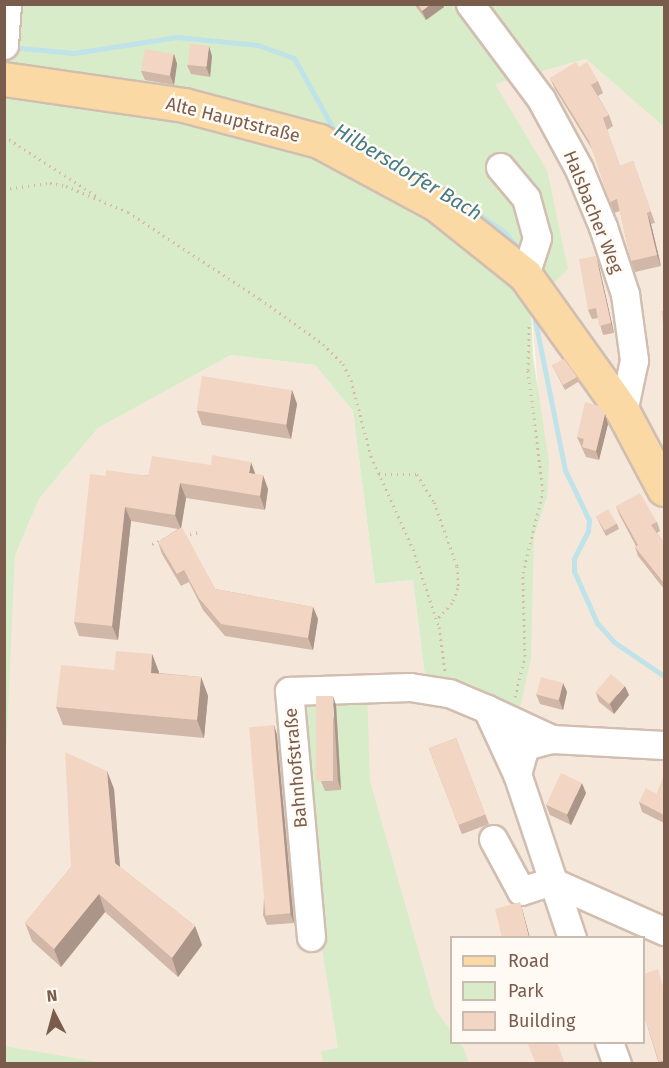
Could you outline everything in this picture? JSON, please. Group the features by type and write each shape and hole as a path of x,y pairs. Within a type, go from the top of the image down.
{"main road":[{"name":"Alte Hauptstraße","path":"4,79 184,105 319,141 436,204 525,275 601,385 623,412 664,489"}],"street":[{"path":"5,43 7,4"},
{"name":"Halsbacher Weg","path":"470,4 541,99 579,169 603,227 625,294 634,360 623,412"},
{"path":"500,167 526,198 537,238 525,275"},
{"name":"Bahnhofstraße","path":"311,937 289,691 409,679 449,693 552,739"},
{"path":"497,714 571,936"},
{"name":"Bahnhofstraße","path":"517,774 525,746 552,739 664,745"},
{"path":"493,839 520,891 551,881 664,931"},
{"path":"610,1044 617,1064"}],"path":[{"path":"4,136 102,200 158,231 323,344 343,364 351,380 360,422 383,484 413,549 436,620 449,693"},
{"path":"4,189 50,183 102,200"},
{"path":"497,714 525,656 523,573 543,491 528,370 529,320"},
{"path":"379,474 417,474 434,502 457,566 458,588 452,603 436,620"},
{"path":"180,535 201,532"},
{"path":"153,544 169,537"}],"shaded area":[{"path":"586,59 664,127 664,1063 103,1064 5,1046 4,778 15,556 39,499 98,428 231,355 315,365 353,411 375,584 413,580 425,676 469,684 520,707 534,537 547,498 531,306 547,170 494,84"}],"green space":[{"path":"5,5 664,5 664,127 586,59 495,84 547,170 568,269 531,306 533,356 549,462 547,498 534,537 531,659 520,708 469,684 425,676 413,580 375,584 353,411 315,365 231,355 98,428 39,499 15,556 5,778"},
{"path":"367,691 370,781 435,1009 450,1030 450,1044 462,1045 469,1063 323,1063 321,1051 338,1048 318,923 298,694"},
{"path":"5,1046 103,1063 5,1063"}],"building":[{"path":"418,4 431,4 422,11"},
{"path":"190,44 209,46 207,67 188,65"},
{"path":"145,49 174,54 170,76 141,71"},
{"path":"576,62 579,67 587,62 598,81 591,85 609,115 603,118 620,166 633,161 651,211 647,213 657,255 631,261 617,199 610,202 589,141 550,78"},
{"path":"596,256 611,323 599,326 596,308 588,310 579,259"},
{"path":"661,311 664,311 664,330"},
{"path":"564,359 577,377 563,385 552,365"},
{"path":"202,376 292,390 286,425 197,411"},
{"path":"585,402 599,406 605,414 596,451 582,447 584,439 577,437"},
{"path":"212,455 251,462 249,473 263,475 260,496 180,483 175,515 125,507 112,626 74,622 90,474 106,476 106,470 148,476 152,456 211,465"},
{"path":"640,493 657,522 651,525 664,543 664,583 635,547 638,545 616,506"},
{"path":"608,509 617,524 605,531 596,516"},
{"path":"182,527 215,589 313,607 308,638 221,624 199,598 184,570 177,574 158,542"},
{"path":"116,651 152,654 151,673 201,677 197,720 56,707 61,665 114,670"},
{"path":"611,674 625,686 609,704 595,692"},
{"path":"541,677 563,683 559,700 536,694"},
{"path":"316,696 333,696 333,781 316,781"},
{"path":"274,725 290,913 266,915 249,727"},
{"path":"456,738 485,815 458,825 429,748"},
{"path":"65,752 107,771 115,863 195,926 172,958 99,894 54,949 25,923 71,867"},
{"path":"561,773 582,783 567,814 546,805"},
{"path":"664,776 664,815 639,802 646,788 657,794"},
{"path":"520,902 528,936 502,936 495,909"},
{"path":"658,969 664,989 664,1060 659,1062 645,1018 645,974"},
{"path":"528,1044 558,1044 565,1064 536,1064"}],"waterway":[{"name":"Hilbersdorfer Bach","path":"10,47 74,53 177,37 258,45 294,58 335,132"},
{"name":"Hilbersdorfer Bach","path":"347,137 436,186"},
{"name":"Hilbersdorfer Bach","path":"449,194 502,230 520,250"},
{"name":"Hilbersdorfer Bach","path":"535,320 565,470 589,520 588,531 574,559 574,571 597,623 614,642 664,676"}]}
